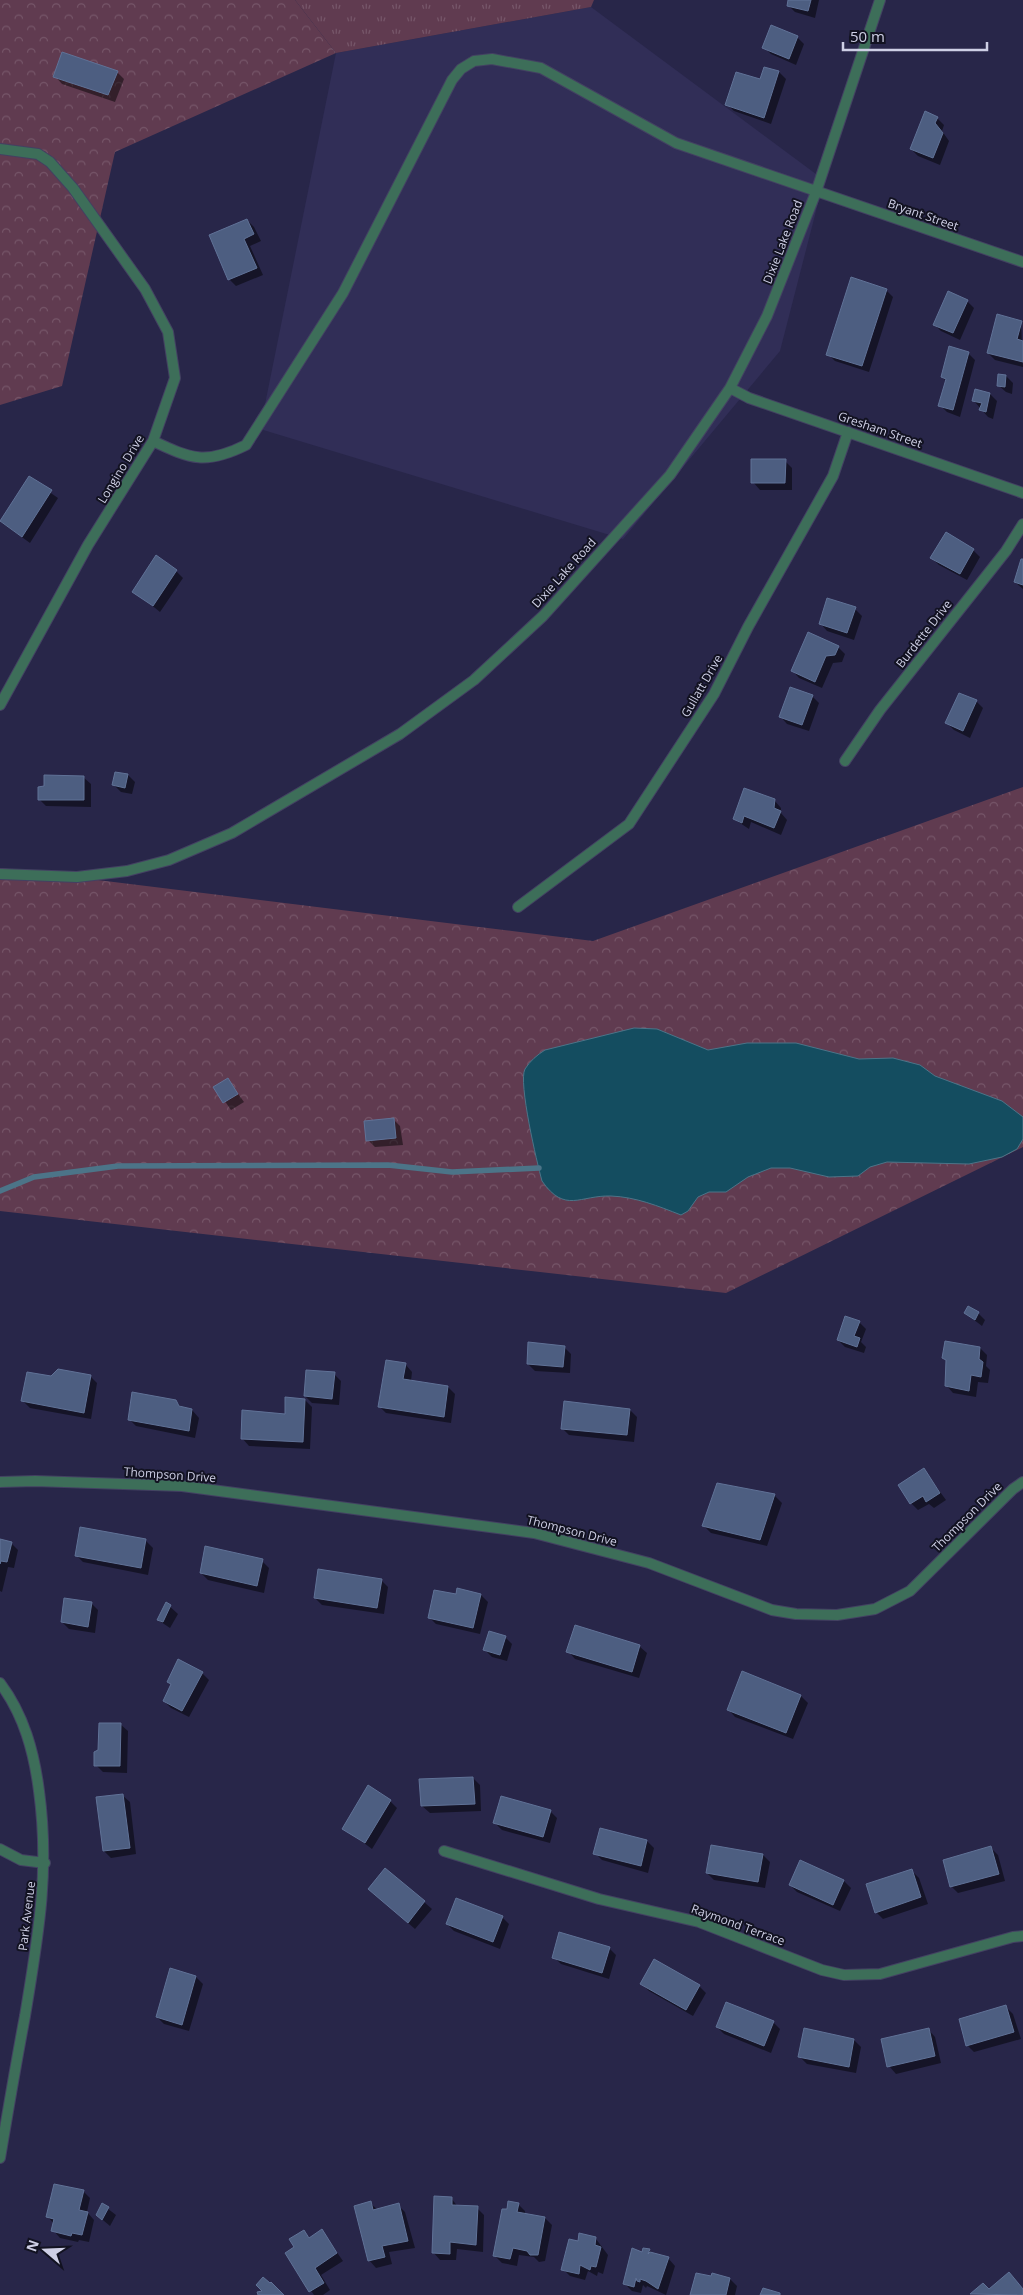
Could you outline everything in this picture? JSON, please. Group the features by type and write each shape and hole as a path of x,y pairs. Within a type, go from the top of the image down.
{"street":[{"name":"Dixie Lake Road","path":"0,874 77,877 126,871 169,860 232,833 400,734 474,680 543,616 670,475 730,388 767,316 816,192 880,0"},
{"name":"Bryant Street","path":"153,441 185,456 207,459 233,452 246,446 343,293 452,80 461,69 474,61 492,59 541,68 676,143 1023,262"},
{"name":"Longino Drive","path":"0,149 38,154 50,162 73,188 145,289 168,332 175,378 153,441 88,545 0,705"},
{"name":"Gresham Street","path":"730,388 749,398 1023,493"},
{"name":"Gullatt Drive","path":"518,907 629,824 714,694 748,627 833,476 848,432"},
{"name":"Burdette Drive","path":"845,762 880,710 1006,551 1023,524"},
{"name":"Thompson Drive","path":"0,1482 35,1481 182,1486 534,1533 649,1563 772,1610 796,1614 837,1615 875,1609 910,1591 1013,1489 1023,1482"},
{"name":"Park Avenue","path":"0,1683 9,1694 24,1726 35,1759 43,1821 45,1863 40,1930 0,2158"},
{"path":"0,1849 21,1860 45,1863"},
{"name":"Raymond Terrace","path":"444,1851 599,1899 699,1922 822,1970 844,1975 880,1974 1013,1937 1023,1936"}],"shaded area":[{"path":"591,7 824,180 780,351 623,539 260,429 336,53"}],"green space":[{"path":"0,0 295,0 336,53 115,152 62,386 0,405"},
{"path":"295,0 594,0 591,7 336,53"},
{"path":"1023,787 1023,1147 726,1293 0,1211 0,868 593,941"}],"water":[{"path":"634,1028 657,1029 708,1050 747,1043 796,1043 859,1059 893,1058 920,1065 935,1076 1002,1101 1023,1117 1023,1139 1017,1149 1002,1157 969,1164 887,1162 870,1167 858,1176 829,1177 790,1168 771,1168 748,1177 726,1192 709,1192 698,1197 688,1211 681,1215 647,1202 629,1198 600,1196 566,1200 558,1197 542,1181 526,1105 524,1089 525,1069 534,1058 545,1050"}],"building":[{"path":"788,0 811,0 808,11 787,6"},
{"path":"771,25 798,36 789,59 762,48"},
{"path":"62,52 118,71 108,95 53,77"},
{"path":"764,67 779,71 764,118 725,105 736,72 760,79"},
{"path":"925,111 938,117 935,123 943,133 933,158 910,149"},
{"path":"247,219 254,234 244,239 257,268 228,280 209,235"},
{"path":"851,277 887,289 862,366 826,355"},
{"path":"948,291 968,300 953,333 933,325"},
{"path":"997,314 1022,321 1017,339 1023,341 1023,362 987,353"},
{"path":"949,346 969,352 953,410 938,406 946,379 941,377"},
{"path":"998,374 1006,375 1005,387 997,386"},
{"path":"975,389 990,393 986,412 979,410 982,403 972,401"},
{"path":"751,459 786,459 785,483 751,483"},
{"path":"29,476 52,490 22,537 0,521"},
{"path":"946,532 974,549 960,574 930,558"},
{"path":"156,555 177,570 153,606 132,592"},
{"path":"1021,559 1023,559 1023,585 1014,582"},
{"path":"827,598 856,607 847,633 819,624"},
{"path":"808,632 839,646 835,655 826,656 815,682 791,671"},
{"path":"790,687 813,695 802,725 779,717"},
{"path":"959,693 977,700 963,731 945,723"},
{"path":"115,772 128,774 125,788 112,785"},
{"path":"44,775 84,776 84,800 38,800 38,787 44,786"},
{"path":"744,788 775,799 774,808 781,811 774,828 744,816 742,823 733,819"},
{"path":"228,1078 238,1094 223,1103 213,1087"},
{"path":"394,1118 396,1138 366,1141 364,1121"},
{"path":"968,1306 979,1312 975,1320 964,1313"},
{"path":"845,1316 860,1321 854,1336 860,1338 857,1347 837,1340"},
{"path":"945,1341 980,1347 979,1359 983,1362 981,1377 971,1375 969,1391 945,1386 946,1360 942,1358"},
{"path":"528,1342 565,1346 563,1367 527,1364"},
{"path":"386,1360 406,1363 403,1379 448,1386 444,1417 378,1407"},
{"path":"58,1369 91,1375 84,1413 21,1401 27,1372 51,1376"},
{"path":"306,1370 335,1372 332,1399 304,1396"},
{"path":"132,1392 176,1400 179,1406 192,1409 189,1431 128,1420"},
{"path":"285,1397 305,1399 303,1442 241,1439 242,1410 285,1414"},
{"path":"564,1401 630,1409 627,1435 561,1429"},
{"path":"924,1468 940,1493 926,1502 923,1496 910,1504 898,1485"},
{"path":"717,1483 775,1494 760,1540 702,1526"},
{"path":"80,1527 146,1539 141,1568 75,1556"},
{"path":"0,1539 12,1542 7,1562 1,1561 0,1564"},
{"path":"205,1546 263,1559 257,1586 200,1573"},
{"path":"318,1569 382,1579 377,1608 314,1598"},
{"path":"457,1588 481,1594 473,1628 428,1618 434,1590 456,1594"},
{"path":"64,1598 92,1602 88,1627 61,1622"},
{"path":"166,1602 171,1605 163,1622 157,1620"},
{"path":"575,1625 640,1645 632,1672 566,1652"},
{"path":"489,1631 506,1636 500,1655 483,1650"},
{"path":"178,1659 203,1672 182,1711 163,1701 171,1684 167,1682"},
{"path":"742,1671 801,1695 786,1733 727,1710"},
{"path":"99,1723 121,1723 120,1766 94,1766 94,1752 98,1750"},
{"path":"473,1777 475,1804 421,1806 419,1779"},
{"path":"368,1785 391,1800 365,1843 342,1829"},
{"path":"123,1794 130,1848 103,1851 96,1797"},
{"path":"501,1796 551,1810 543,1837 493,1823"},
{"path":"600,1828 647,1840 641,1866 593,1854"},
{"path":"711,1845 763,1854 758,1882 706,1873"},
{"path":"991,1846 999,1874 950,1887 943,1860"},
{"path":"800,1860 844,1880 833,1905 789,1885"},
{"path":"385,1868 425,1901 408,1923 368,1889"},
{"path":"912,1869 921,1897 875,1913 866,1884"},
{"path":"456,1898 503,1916 493,1942 446,1924"},
{"path":"559,1932 610,1947 602,1973 552,1958"},
{"path":"654,1959 700,1985 686,2010 640,1984"},
{"path":"170,1968 196,1976 182,2025 156,2017"},
{"path":"726,2002 774,2021 764,2046 716,2027"},
{"path":"1006,2005 1014,2032 966,2046 959,2019"},
{"path":"804,2028 854,2039 849,2067 798,2057"},
{"path":"929,2028 935,2056 887,2067 881,2039"},
{"path":"54,2184 84,2190 79,2210 88,2212 82,2235 72,2233 71,2236 51,2231 54,2219 46,2217"},
{"path":"434,2196 452,2197 452,2205 478,2206 476,2245 450,2242 450,2254 432,2253"},
{"path":"371,2201 373,2210 399,2203 408,2241 382,2246 385,2257 368,2261 354,2206"},
{"path":"508,2201 519,2203 517,2212 545,2217 538,2255 530,2255 527,2251 513,2248 510,2259 493,2256 502,2209 507,2209"},
{"path":"102,2203 109,2207 102,2220 96,2215"},
{"path":"322,2229 337,2253 315,2268 324,2283 309,2292 285,2253 294,2247 289,2239 304,2230 309,2238"},
{"path":"579,2233 596,2237 595,2245 601,2247 596,2267 591,2266 590,2270 580,2265 579,2274 561,2270 569,2239 578,2241"},
{"path":"632,2248 642,2252 643,2248 650,2249 648,2254 650,2252 669,2257 658,2289 646,2281 640,2279 640,2282 637,2281 636,2278 634,2287 623,2284"},
{"path":"1009,2272 1023,2289 1023,2295 970,2294 983,2283 989,2289"},
{"path":"696,2273 711,2276 712,2273 730,2278 726,2295 690,2295"},
{"path":"263,2277 284,2295 258,2295 257,2292 262,2291 256,2285"},
{"path":"763,2288 780,2293 780,2295 760,2295"}],"waterway":[{"path":"0,1191 34,1177 118,1166 388,1165 452,1172 539,1168"}]}
